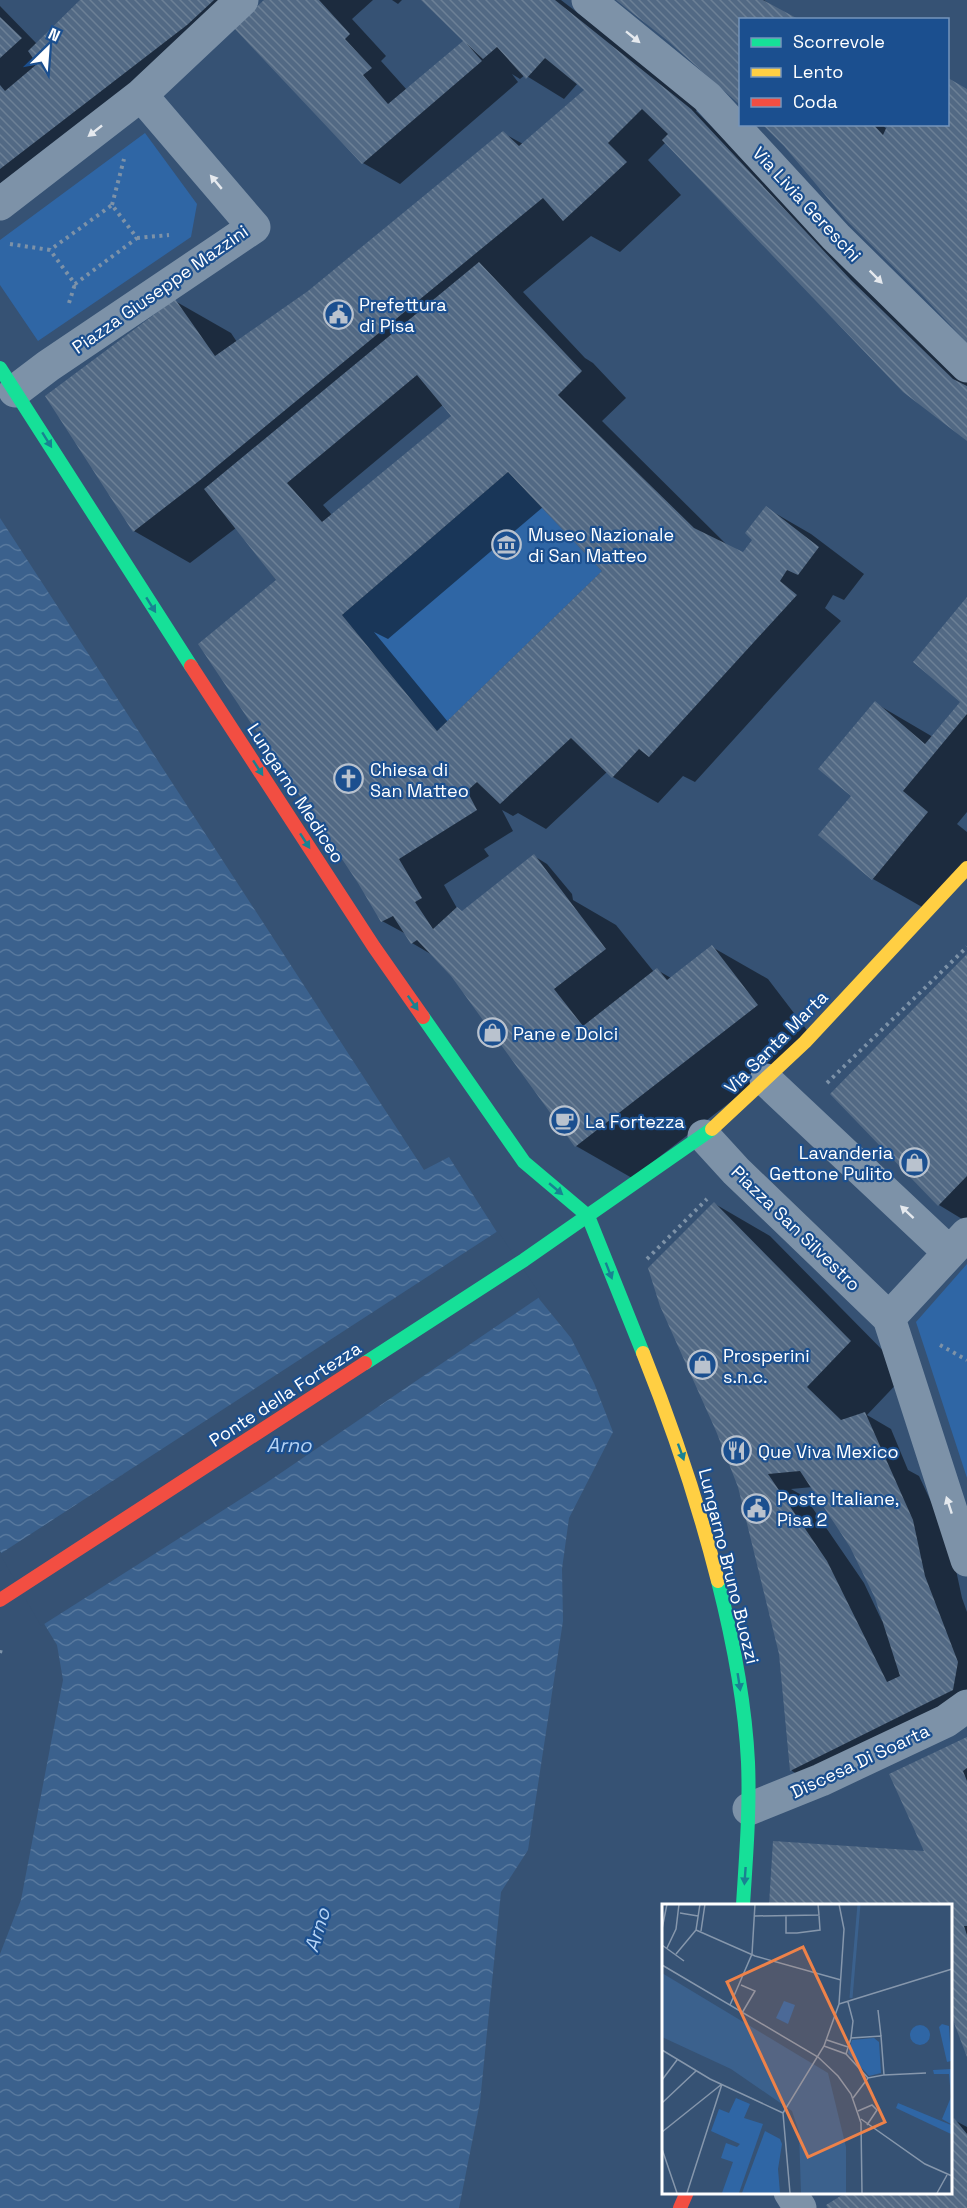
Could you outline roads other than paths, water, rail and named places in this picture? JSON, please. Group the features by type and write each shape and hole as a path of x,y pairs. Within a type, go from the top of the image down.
{"street":[{"name":"Via Livia Gereschi","path":"588,0 707,98 836,237 967,366"},
{"path":"0,204 141,95 232,11"},
{"name":"Piazza Giuseppe Mazzini","path":"8,379 48,366 254,227 141,95"},
{"name":"Lungarno Mediceo","path":"8,379 172,637 388,966 524,1162 588,1216"},
{"name":"Via Santa Marta","path":"588,1216 704,1136 766,1080 805,1042 967,868"},
{"path":"766,1080 958,1243 889,1318"},
{"name":"Piazza San Silvestro","path":"704,1136 736,1171 889,1318 967,1560"},
{"name":"Ponte della Fortezza","path":"0,1600 524,1260 588,1216"},
{"name":"Lungarno Bruno Buozzi","path":"588,1216 662,1400 701,1513 730,1629 748,1760 749,1809 743,1904"},
{"name":"Discesa Di Soarta","path":"749,1809 822,1780 946,1721 967,1706"},
{"path":"680,2208 687,2193"},
{"path":"791,2193 800,2208"}],"water":[{"name":"Arno","path":"0,518 424,1170 449,1157 540,1300 571,1338 594,1383 613,1432 569,1518 562,1569 563,1621 528,1850 501,1892 480,2102 459,2208 0,2208 0,1954 21,1900 63,1680 57,1645 0,1551"}],"place":[{"name":"Prefettura di Pisa","path":"338,314"},
{"name":"Museo Nazionale di San Matteo","path":"507,544"},
{"name":"Chiesa di San Matteo","path":"349,779"},
{"name":"Pane e Dolci","path":"492,1033"},
{"name":"La Fortezza","path":"564,1121"},
{"name":"Lavanderia Gettone Pulito","path":"914,1162"},
{"name":"Prosperini s.n.c.","path":"702,1365"},
{"name":"Que Viva Mexico","path":"737,1451"},
{"name":"Poste Italiane, Pisa 2","path":"756,1508"}]}
